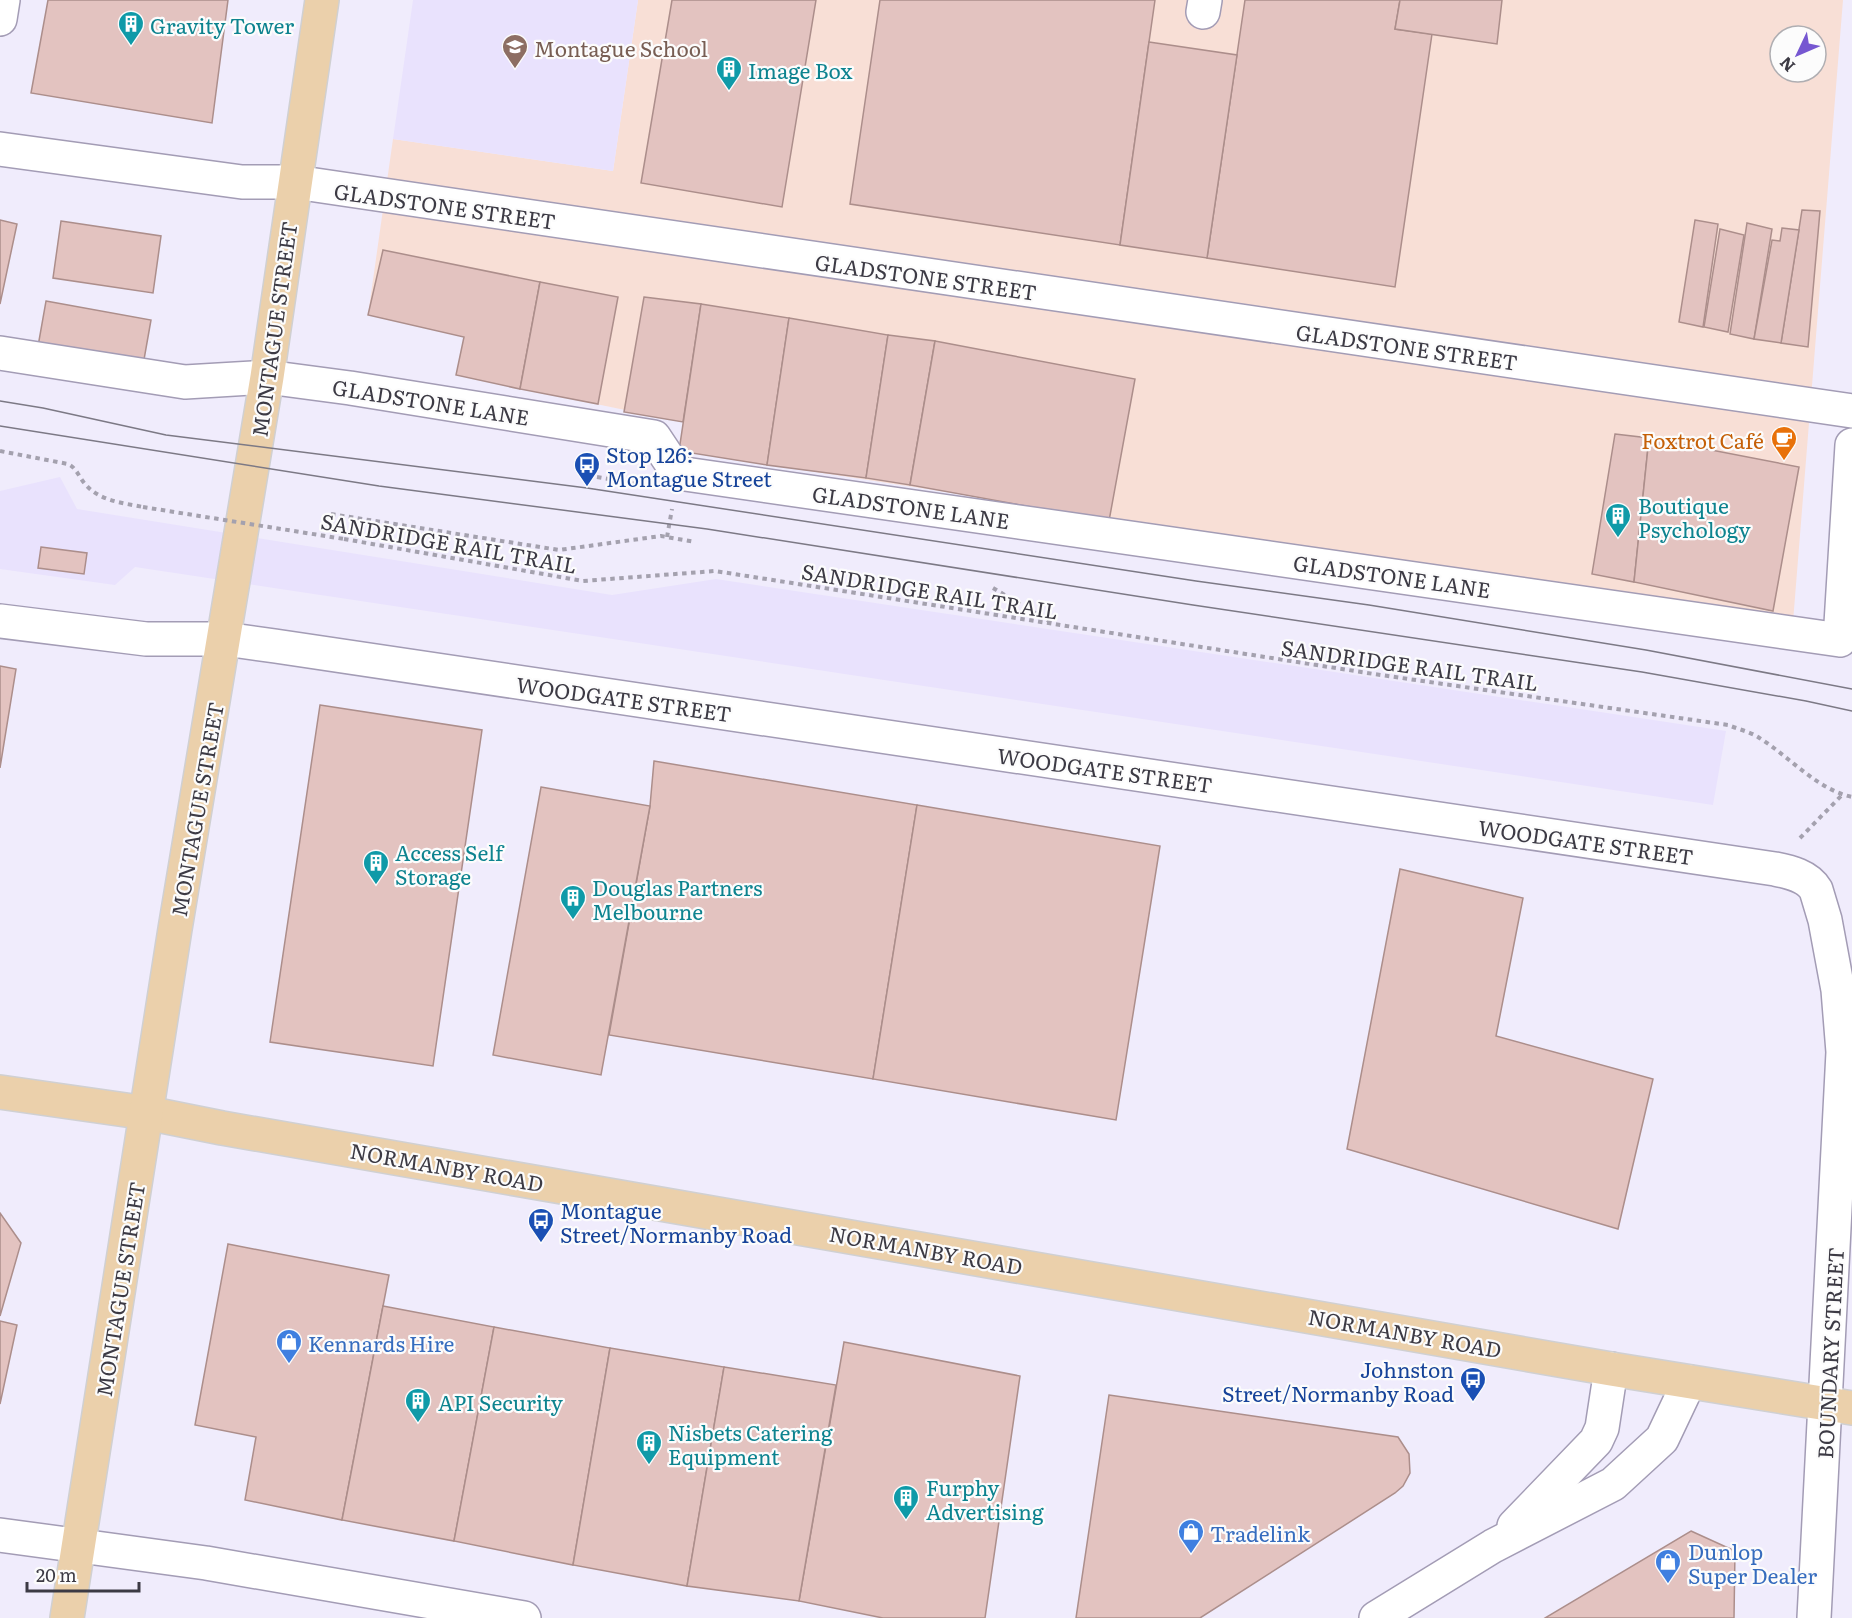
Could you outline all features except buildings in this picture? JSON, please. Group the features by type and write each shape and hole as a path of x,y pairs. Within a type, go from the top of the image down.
{"main road":[{"name":"MONTAGUE STREET","path":"67,1618 175,929 267,377 322,0"},
{"name":"NORMANBY ROAD","path":"0,1092 147,1113 222,1128 1839,1406"}],"street":[{"path":"0,19 3,0"},
{"name":"GLADSTONE STREET","path":"0,148 242,182 295,182 1852,411"},
{"name":"GLADSTONE LANE","path":"0,353 185,382 267,377 361,390 654,437 678,473 1840,640 1852,445"},
{"name":"WOODGATE STREET","path":"0,621 146,639 225,639 1775,869 1802,877 1813,885 1818,895 1825,920 1848,1053"},
{"name":"BOUNDARY STREET","path":"1814,1618 1839,1406 1848,1053"},
{"path":"1493,1546 1596,1441 1602,1428 1611,1368"},
{"path":"1376,1618 1493,1546 1606,1489 1621,1478 1662,1439 1689,1382"},
{"path":"0,1535 206,1563 524,1618"}],"path":[{"name":"SANDRIDGE RAIL TRAIL","path":"0,451 68,464 98,495 118,503 344,539 583,581 715,571 1374,674 1728,725 1757,736 1814,778 1842,795 1852,797"},
{"path":"597,477 642,484"},
{"path":"331,514 559,550 661,536 695,542"},
{"path":"993,588 1055,625"},
{"path":"1775,869 1806,831 1842,795"}],"shaded area":[{"name":"Montague School","path":"413,0 638,0 613,171 393,139"},
{"path":"638,0 1843,0 1793,622 679,451 683,422 456,375 464,337 368,315 393,139 613,171"},
{"path":"60,477 77,509 612,595 716,579 1726,731 1713,805 135,567 115,585 0,569 0,491"}],"tram line":[{"path":"0,401 166,435 587,488 1196,581 1369,605 1646,650 1852,689"},
{"path":"0,426 379,486 707,529 1642,672 1852,711"}],"place":[{"name":"Gravity Tower","path":"131,47"},
{"name":"Montague School","path":"515,70"},
{"name":"Image Box","path":"729,92"},
{"name":"Foxtrot Café","path":"1784,462"},
{"name":"Stop 126: Montague Street","path":"587,488"},
{"name":"Boutique Psychology","path":"1618,539"},
{"name":"Access Self Storage","path":"376,886"},
{"name":"Douglas Partners Melbourne","path":"573,921"},
{"name":"Montague Street/Normanby Road","path":"541,1244"},
{"name":"Kennards Hire","path":"289,1365"},
{"name":"Johnston Street/Normanby Road","path":"1473,1403"},
{"name":"API Security","path":"418,1424"},
{"name":"Nisbets Catering Equipment","path":"649,1466"},
{"name":"Furphy Advertising","path":"906,1521"},
{"name":"Tradelink","path":"1191,1555"},
{"name":"Dunlop Super Dealer","path":"1668,1585"}]}
